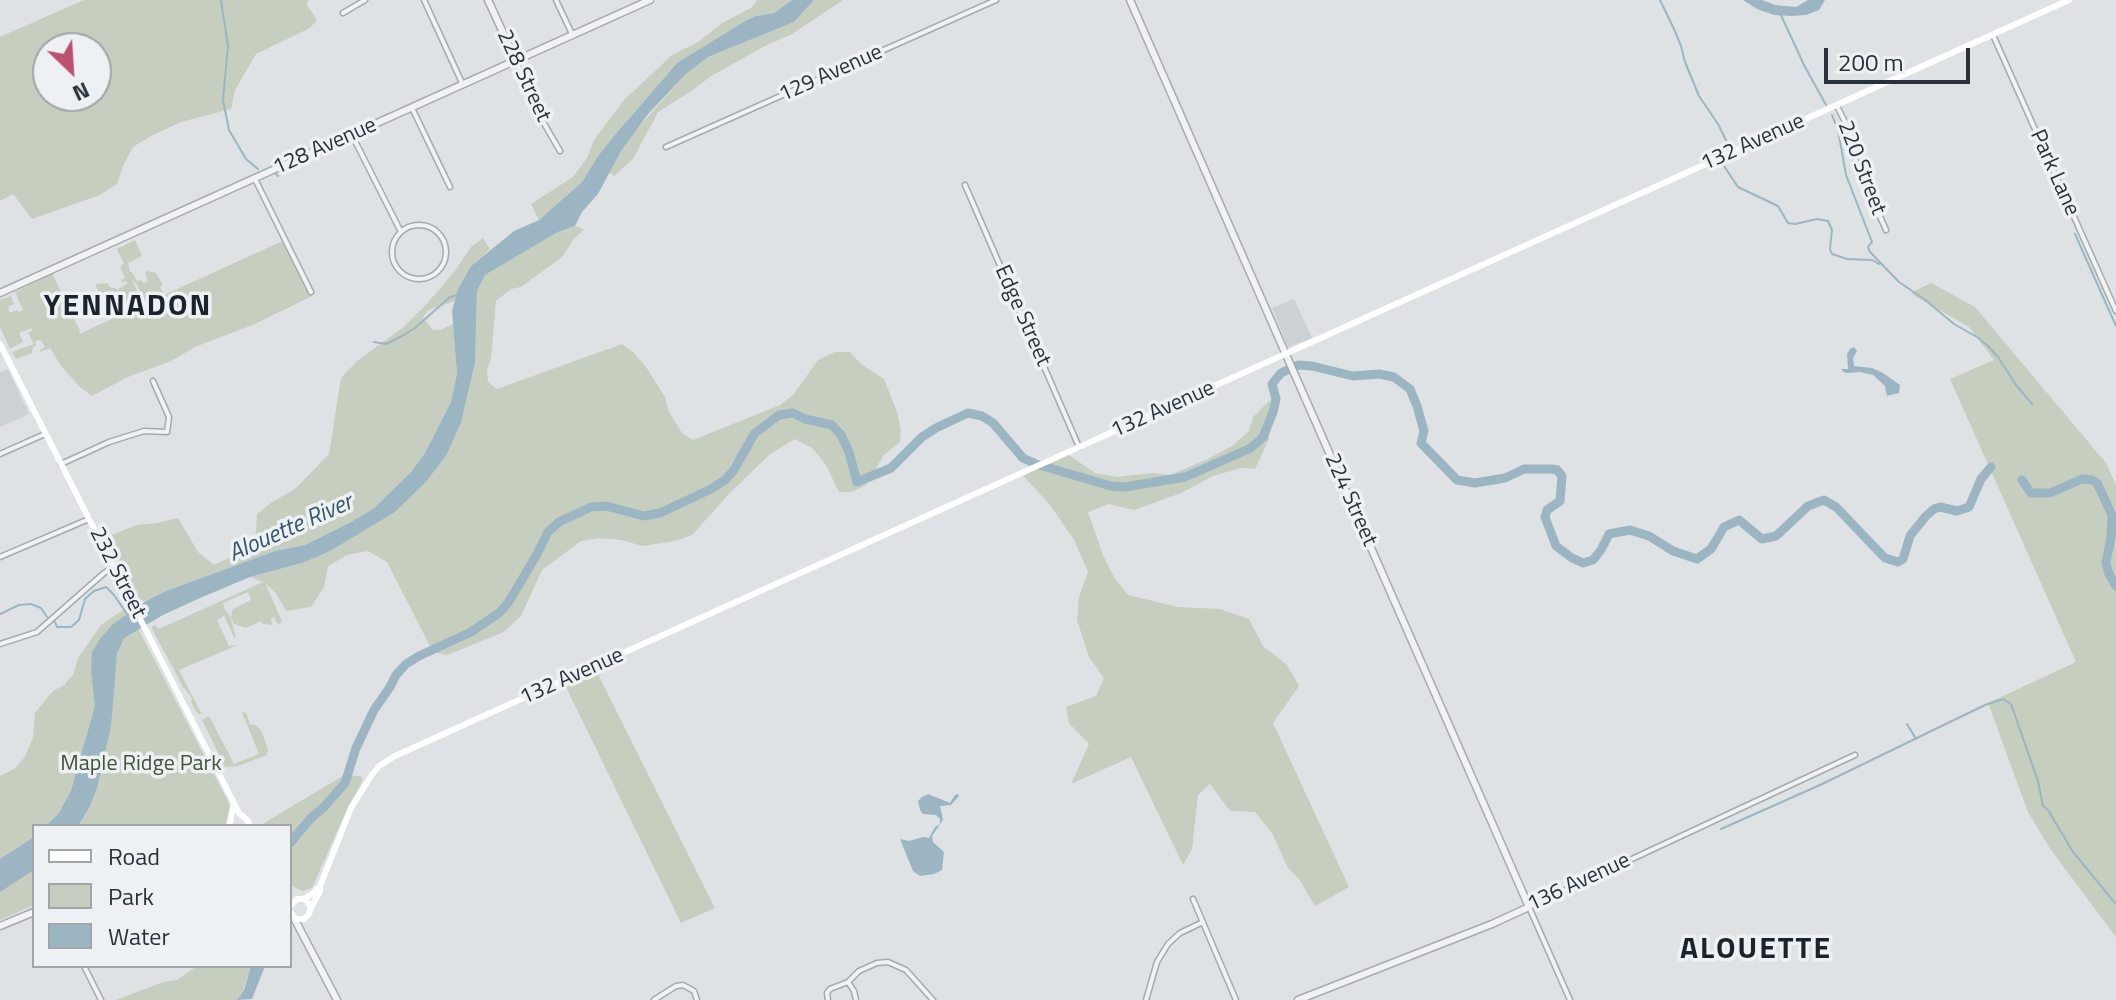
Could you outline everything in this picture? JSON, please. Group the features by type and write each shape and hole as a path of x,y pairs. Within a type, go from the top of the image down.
{"main road":[{"name":"132 Avenue","path":"307,917 351,808 379,766 393,757 1060,455 1286,358 2069,0"},
{"name":"232 Street","path":"0,344 234,803 249,824"},
{"path":"229,824 234,803"},
{"path":"229,824 235,817 242,817"},
{"name":"132 Avenue","path":"292,904 312,894 320,886"},
{"path":"292,893 311,908"},
{"path":"292,915 301,919 307,917"}],"street":[{"path":"343,13 365,0"},
{"path":"424,0 463,85"},
{"name":"228 Street","path":"488,0 542,120 560,151"},
{"path":"556,0 573,35"},
{"name":"128 Avenue","path":"0,293 516,61 628,7 650,0"},
{"name":"129 Avenue","path":"666,147 996,0"},
{"name":"224 Street","path":"1130,0 1570,1000"},
{"name":"Park Lane","path":"1993,35 2116,311"},
{"name":"220 Street","path":"1837,106 1850,132 1856,162 1886,230"},
{"path":"412,108 450,187"},
{"path":"352,135 401,232"},
{"path":"255,179 311,292"},
{"name":"Edge Street","path":"965,185 1079,447"},
{"path":"422,225 438,233 446,248 440,269 421,279 400,271 392,251 401,232 422,225"},
{"path":"61,464 109,442 144,431 167,432 169,417 153,381"},
{"path":"0,454 46,433"},
{"path":"0,557 89,519"},
{"path":"0,644 37,632 114,567"},
{"name":"136 Avenue","path":"1298,1000 1492,924 1855,755"},
{"path":"1193,899 1236,1000"},
{"path":"0,926 32,913"},
{"path":"292,915 337,1000"},
{"path":"305,937 307,917"},
{"path":"1146,1000 1157,962 1168,944 1180,933 1203,922"},
{"path":"828,1000 830,989 848,982 869,966 888,962 906,970 933,1000"},
{"path":"85,968 101,1000"},
{"path":"848,982 856,1000"},
{"path":"654,1000 683,985 694,991 697,1000"}],"shaded area":[{"path":"1294,299 1312,338 1288,347 1272,308"},
{"path":"8,369 29,414 0,427 0,372"}],"green space":[{"path":"84,0 308,0 307,5 317,20 310,28 256,54 235,90 231,109 181,122 133,147 117,184 100,195 32,219 13,194 0,201 0,37"},
{"path":"757,0 792,0 774,13 756,16 677,63 598,156 582,182 539,220 531,204 573,177 587,158 594,140 624,100 672,55 751,8"},
{"path":"814,0 843,0 792,34 711,76 658,112 633,159 614,176 609,172 636,130 686,74 708,57 794,22"},
{"path":"575,226 584,229 562,257 496,301 491,358 487,370 488,382 497,389 622,344 646,367 682,433 693,440 780,405 793,395 818,360 835,352 850,352 861,364 884,379 897,412 900,442 884,455 866,485 852,492 839,492 826,465 812,448 795,439 770,454 692,535 642,546 598,538 581,541 542,570 521,616 504,632 447,655 433,652 387,562 368,551 347,555 328,566 324,587 311,607 286,611 276,593 265,583 282,621 280,624 274,617 271,618 272,625 261,621 246,628 234,624 232,611 251,600 248,592 223,603 236,637 224,616 217,620 229,646 238,645 179,670 201,713 206,712 200,714 197,713 192,698 151,627 155,625 159,629 263,582 250,577 302,563 395,512 425,483 446,456 461,423 475,363 477,291 485,275 558,232"},
{"path":"483,238 490,249 471,266 455,301 427,311 423,318 433,330 453,324 457,374 451,402 425,453 411,472 374,508 305,545 275,551 146,601 139,600 113,552 109,536 137,525 178,518 198,552 214,565 252,547 257,514 295,489 329,454 341,378 357,361 401,329 424,307 471,247"},
{"path":"135,240 142,256 128,263 130,272 137,281 144,283 148,281 145,273 156,273 163,285 160,287 164,295 285,240 312,296 255,324 195,347 171,361 128,377 92,396 61,366 50,348 40,352 45,347 41,340 35,341 32,353 16,359 12,352 34,344 28,333 33,330 19,333 23,342 10,349 0,327 0,300 11,296 14,304 8,307 10,313 23,310 15,292 52,273 79,334 153,300 143,300 137,284 132,280 143,303 112,317 106,306 113,302 109,295 102,298 95,284 107,283 117,290 127,284 121,280 125,278 120,267 124,264 117,249"},
{"path":"1931,283 1975,307 2106,463 2116,485 2116,937 2051,850 2028,812 1988,703 2076,662 1950,379 1994,360 1969,327 1913,295 1912,292"},
{"path":"1270,400 1269,439 1255,469 1241,468 1213,476 1181,493 1134,510 1109,504 1088,512 1103,555 1115,579 1128,595 1178,607 1220,609 1249,619 1263,646 1287,665 1299,686 1273,723 1349,887 1315,906 1287,866 1272,833 1255,812 1230,811 1210,784 1198,795 1192,849 1183,865 1131,757 1071,784 1089,744 1069,723 1066,707 1096,696 1104,678 1089,657 1077,620 1079,597 1088,572 1074,540 1050,505 1021,473 1066,453 1095,473 1117,477 1151,473 1170,475 1232,446 1249,431 1253,417"},
{"name":"Maple Ridge Park","path":"132,604 135,610 130,613 230,805 228,821 226,824 32,824 32,906 0,920 0,776 14,769 25,757 33,737 35,713 53,691 73,675 78,658 101,625"},
{"path":"597,672 715,908 681,923 566,687"},
{"path":"242,712 246,713 250,724 261,730 267,755 238,766 225,767 202,720 209,716 234,764 259,754"},
{"path":"346,774 362,777 312,888 303,891 292,886 292,824 262,824"},
{"path":"194,968 250,968 237,1000 116,1000 163,982 177,980"}],"water":[{"path":"792,0 814,0 794,22 708,57 686,74 649,113 621,151 598,194 582,212 575,226 558,232 485,275 477,291 475,363 461,423 446,456 425,483 395,512 330,551 302,563 250,577 200,598 124,638 117,653 111,726 90,806 79,824 48,824 59,813 71,791 95,706 92,652 112,625 166,591 275,551 305,545 374,508 411,472 425,453 451,402 457,374 452,311 458,289 471,266 514,231 539,220 582,182 598,156 677,63 747,20 774,13"},
{"path":"1743,0 1762,0 1796,7 1808,0 1825,0 1819,10 1791,16 1774,15"},
{"path":"1854,347 1857,351 1853,358 1854,366 1883,373 1900,385 1899,393 1887,396 1885,386 1873,375 1842,371 1848,369 1847,354"},
{"path":"928,794 950,803 955,795 959,796 951,805 940,806 943,820 932,836 933,842 944,852 942,870 920,876 913,871 900,839 929,838 940,824 936,815 923,814 920,810 918,801"},
{"path":"32,838 32,871 0,892 0,859"},
{"path":"250,968 264,968 252,999 237,1000 244,990"}],"waterway":[{"path":"221,0 228,46 223,100 229,130 246,159 258,169"},
{"path":"1660,0 1699,96 1727,142"},
{"path":"1780,13 1826,105"},
{"path":"1832,115 1838,130 1846,175 1872,242 1868,247 1870,252 1899,282 1988,346 2032,404"},
{"path":"1724,166 1738,187 1778,206 1788,223 1817,219 1828,221 1832,230 1832,254 1847,259 1872,260 1879,264"},
{"path":"2075,234 2116,326"},
{"path":"374,342 386,344 402,336 450,297 457,295"},
{"path":"292,841 345,783 356,748 374,710 396,675 419,656 471,632 499,613 508,603 548,532 559,522 591,507 606,506 644,516 660,513 711,489 734,470 754,434 779,415 793,413 832,425 849,452 857,482 891,468 922,437 968,413 982,416 993,423 1023,458 1111,486 1125,487 1185,477 1251,448 1263,437 1273,412 1276,399 1272,384 1281,373 1298,365 1353,376 1379,374 1394,377 1410,389 1424,431 1421,443 1457,480 1475,483 1505,478 1524,469 1557,470 1562,476 1560,501 1547,510 1545,517 1556,546 1583,563 1593,560 1609,534 1630,530 1697,559 1711,549 1724,527 1739,520 1762,539 1776,536 1808,506 1824,500 1836,507 1885,558 1898,562 1903,559 1910,536 1934,509 1940,507 1957,511 1969,507 1981,479 1991,467"},
{"path":"2022,480 2031,493 2050,493 2082,479 2097,483 2112,515 2106,563 2116,586"},
{"path":"55,622 57,627 71,627 79,620 85,599 94,591 106,587 127,614"},
{"path":"0,614 19,605 31,604 41,608 47,617"},
{"path":"1721,829 2003,699 2011,704 2038,781 2043,806 2073,852 2116,904"},
{"path":"1907,724 1916,739"}],"district":[{"name":"YENNADON","path":"128,308"},
{"name":"ALOUETTE","path":"1756,951"}],"water label":[{"name":"Alouette River","path":"291,529"}]}
